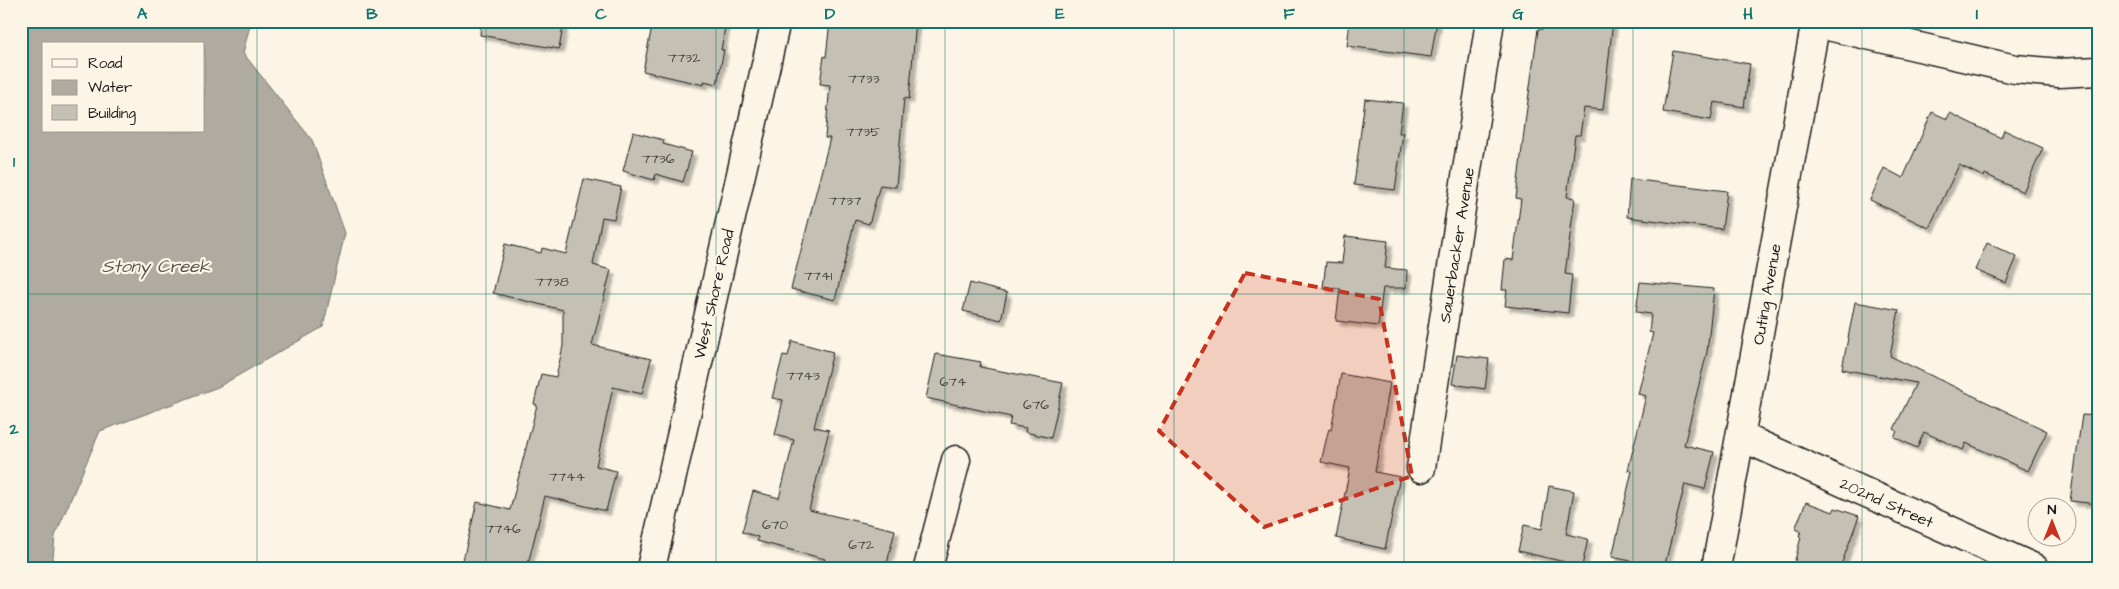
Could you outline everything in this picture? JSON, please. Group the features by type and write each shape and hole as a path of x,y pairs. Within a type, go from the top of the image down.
{"street":[{"name":"West Shore Road","path":"651,568 776,21"},
{"name":"Sauerbacker Avenue","path":"1421,468 1490,21"},
{"path":"1816,22 2015,69 2059,73 2098,71"},
{"name":"Outing Avenue","path":"1716,568 1816,22"},
{"name":"202nd Street","path":"1740,437 1751,440 2034,568"},
{"path":"928,568 956,460"}],"highlighted area":[{"path":"1245,273 1379,299 1412,476 1264,527 1159,431"}],"water":[{"name":"Stony Creek","path":"21,21 251,21 243,53 312,140 345,233 323,327 218,387 100,431 55,536 52,568 21,568"}],"building":[{"path":"481,21 564,21 559,49 480,35"},
{"path":"653,21 726,21 721,50 724,50 717,84 704,81 704,85 643,71"},
{"path":"830,21 916,21 909,99 904,98 896,187 880,185 869,224 855,220 835,300 791,289 830,138 825,138 830,85 820,84 824,56 826,57"},
{"path":"1350,21 1437,21 1431,57 1347,46"},
{"path":"1544,21 1613,21 1603,110 1584,108 1580,135 1575,135 1567,197 1575,198 1565,274 1572,275 1568,313 1505,306 1507,290 1502,290 1505,259 1513,260 1521,199 1516,198 1526,115 1538,29 1543,29"},
{"path":"1673,51 1750,64 1744,107 1714,102 1711,120 1663,112"},
{"path":"1365,99 1403,103 1399,133 1403,133 1395,190 1354,185"},
{"path":"1932,112 1947,119 1950,113 2001,138 2004,130 2043,148 2023,192 1985,174 1984,177 1959,165 1929,228 1870,200 1884,168 1903,178"},
{"path":"633,132 664,140 663,144 692,152 683,182 656,174 654,180 623,171"},
{"path":"584,179 621,187 614,219 602,217 593,265 611,270 592,345 651,359 642,394 613,387 596,466 616,471 606,511 545,496 527,568 461,568 477,502 510,510 537,405 534,404 541,374 556,377 563,346 563,310 493,293 505,244 541,253 542,248 566,254"},
{"path":"1630,179 1727,191 1722,229 1627,217"},
{"path":"1345,236 1388,241 1385,268 1407,270 1406,288 1383,288 1378,326 1336,321 1340,288 1323,288 1326,262 1342,263"},
{"path":"1987,243 2017,257 2006,283 1975,270"},
{"path":"1640,282 1714,289 1707,352 1684,445 1714,452 1705,489 1685,484 1664,568 1612,557 1632,471 1628,470 1646,396 1638,394 1653,333 1649,332 1651,314 1636,312"},
{"path":"970,283 1007,293 1001,320 963,311"},
{"path":"1855,302 1899,310 1890,356 2047,431 2028,471 1966,443 1963,450 1924,432 1917,448 1894,437 1897,431 1894,429 1916,383 1842,369"},
{"path":"792,341 833,352 814,427 829,430 809,510 895,530 886,568 841,568 824,564 825,559 757,541 758,537 742,532 753,491 779,498 794,440 775,435 783,400 772,398 783,355 788,356"},
{"path":"936,354 981,362 980,367 1063,383 1051,438 1025,432 1026,428 1009,425 1011,417 926,398"},
{"path":"1457,355 1489,359 1485,389 1452,384"},
{"path":"1341,374 1390,383 1375,472 1400,477 1385,549 1336,538 1350,468 1321,462 1328,432 1329,429 1331,430"},
{"path":"2082,415 2098,416 2098,504 2076,502 2076,496 2071,496"},
{"path":"1549,486 1574,491 1566,534 1588,539 1582,566 1518,551 1524,525 1542,529"},
{"path":"1806,502 1833,512 1835,508 1859,516 1840,568 1793,568 1801,537 1799,537 1801,531 1795,529"}]}
